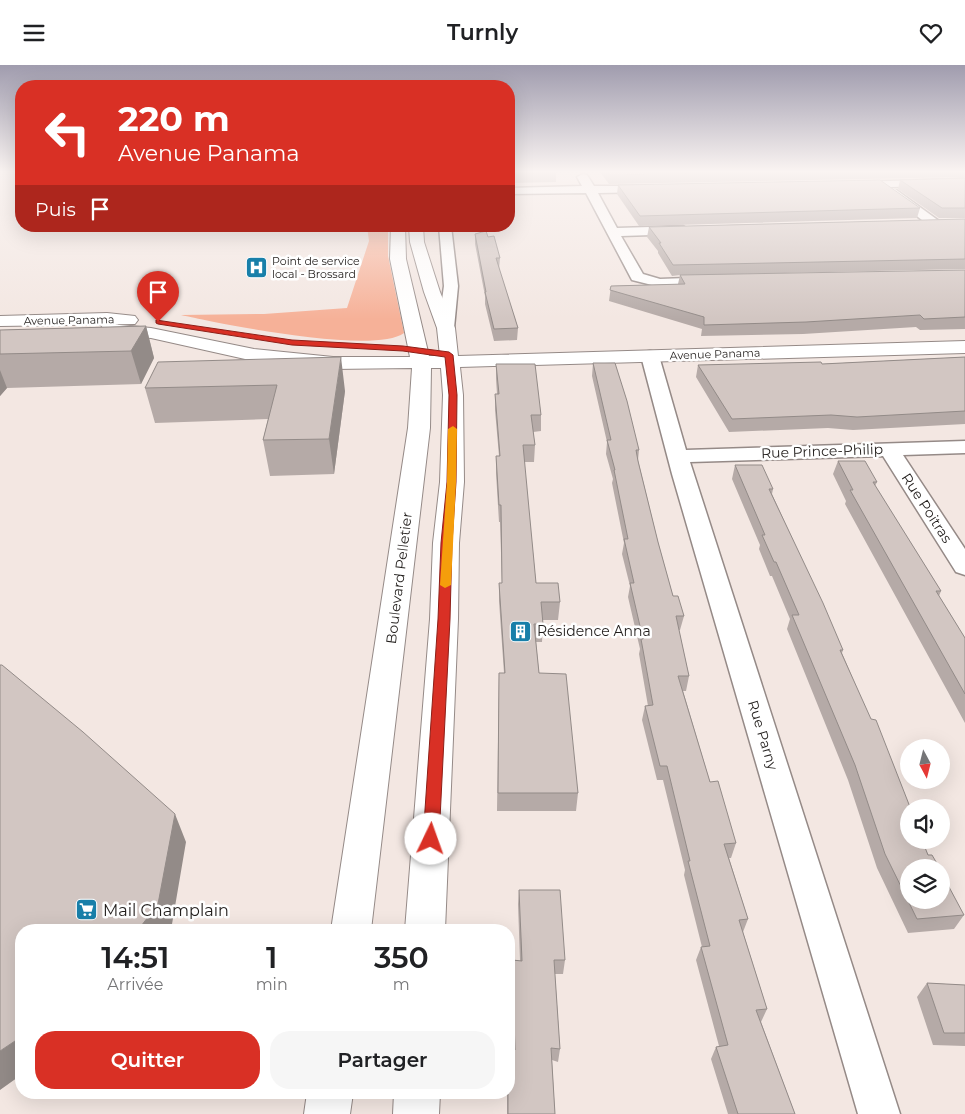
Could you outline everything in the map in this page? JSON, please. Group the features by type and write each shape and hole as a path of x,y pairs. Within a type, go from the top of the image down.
{"street":[{"path":"608,221 637,277 660,283 728,281"},
{"path":"916,224 940,224 936,221"},
{"path":"614,232 692,230"},
{"name":"Boulevard Pelletier","path":"398,232 398,259 440,358 453,395 452,482 446,543 444,619 425,924"},
{"name":"Boulevard Pelletier","path":"416,232 417,242 432,292 446,328"},
{"name":"Boulevard Pelletier","path":"352,924 419,428 440,358 446,328 451,286 446,232"},
{"name":"Avenue Panama","path":"0,321 116,319 164,322 292,343 440,358"},
{"name":"Avenue Panama","path":"0,330 131,330 274,358 333,363 440,358 650,356 965,347"},
{"name":"Rue Parny","path":"650,356 678,456 879,1114"},
{"name":"Rue Prince-Philip","path":"678,456 965,447"},
{"name":"Rue Poitras","path":"889,449 965,567"},
{"path":"327,1114 329,1099"},
{"path":"416,1114 417,1099"}],"shaded area":[{"path":"368,232 388,232 388,256 404,333 387,339 362,341 331,339 296,336 181,315 264,314 347,308 369,241"}],"building":[{"path":"965,221 965,259 673,265 659,243 661,243 649,227"},
{"path":"486,232 488,237 494,236 500,258 496,258 518,328 494,329 485,292 475,234"},
{"path":"965,270 965,317 924,319 920,315 806,322 704,325 704,317 610,290 611,286 685,284 680,275"},
{"path":"146,326 131,351 0,354 0,330"},
{"path":"341,357 329,439 263,440 277,385 145,388 158,362"},
{"path":"965,357 965,411 857,417 831,415 732,419 698,365 821,362 822,364"},
{"path":"593,363 615,363 627,401 639,450 636,450 638,461 658,542 673,596 678,596 684,616 676,616 689,676 678,676 710,782 718,781 736,843 724,844 748,919 739,920 767,1009 756,1010 795,1114 738,1114 716,1047 728,1045 701,947 710,946 688,861 690,861 667,766 660,766 645,706 653,705 641,639 643,639 630,583 634,583 624,539 628,539 615,470 607,440 611,440"},
{"path":"496,364 535,364 541,415 531,415 535,445 523,445 536,583 558,583 560,602 541,602 543,624 534,624 539,673 566,674 578,793 498,793 499,673 505,673 499,583 502,583 501,505 499,505 496,456 500,456 495,394 499,394"},
{"path":"838,461 865,461 877,482 873,482 941,591 936,591 965,638 965,694 850,490 853,490"},
{"path":"735,465 762,465 773,489 769,489 843,650 840,650 871,719 876,720 900,781 900,789 903,789 907,799 900,799 900,849 926,849 928,855 932,855 934,859 900,859 900,884 885,854 855,765 792,615 799,615 762,535 765,535"},
{"name":"Mail Champlain","path":"0,665 2,665 83,732 175,814 158,904 143,924 15,924 15,1041 0,1051"},
{"path":"950,889 964,915 917,919 912,909 950,909"},
{"path":"519,890 560,890 565,960 554,960 560,1049 551,1048 555,1114 508,1114 508,1099 515,1099 515,960 522,961"},
{"path":"927,983 965,985 965,1033 944,1033"}],"slow traffic":[{"path":"445,585 446,543 452,482 453,429"}],"place":[{"name":"Point de service local - Brossard","path":"256,267"},
{"name":"Résidence Anna","path":"521,631"},
{"name":"Mail Champlain","path":"87,910"}],"route":[{"path":"158,322 292,343 403,349 449,355 453,395 452,482 446,543 444,619 431,839"}]}
